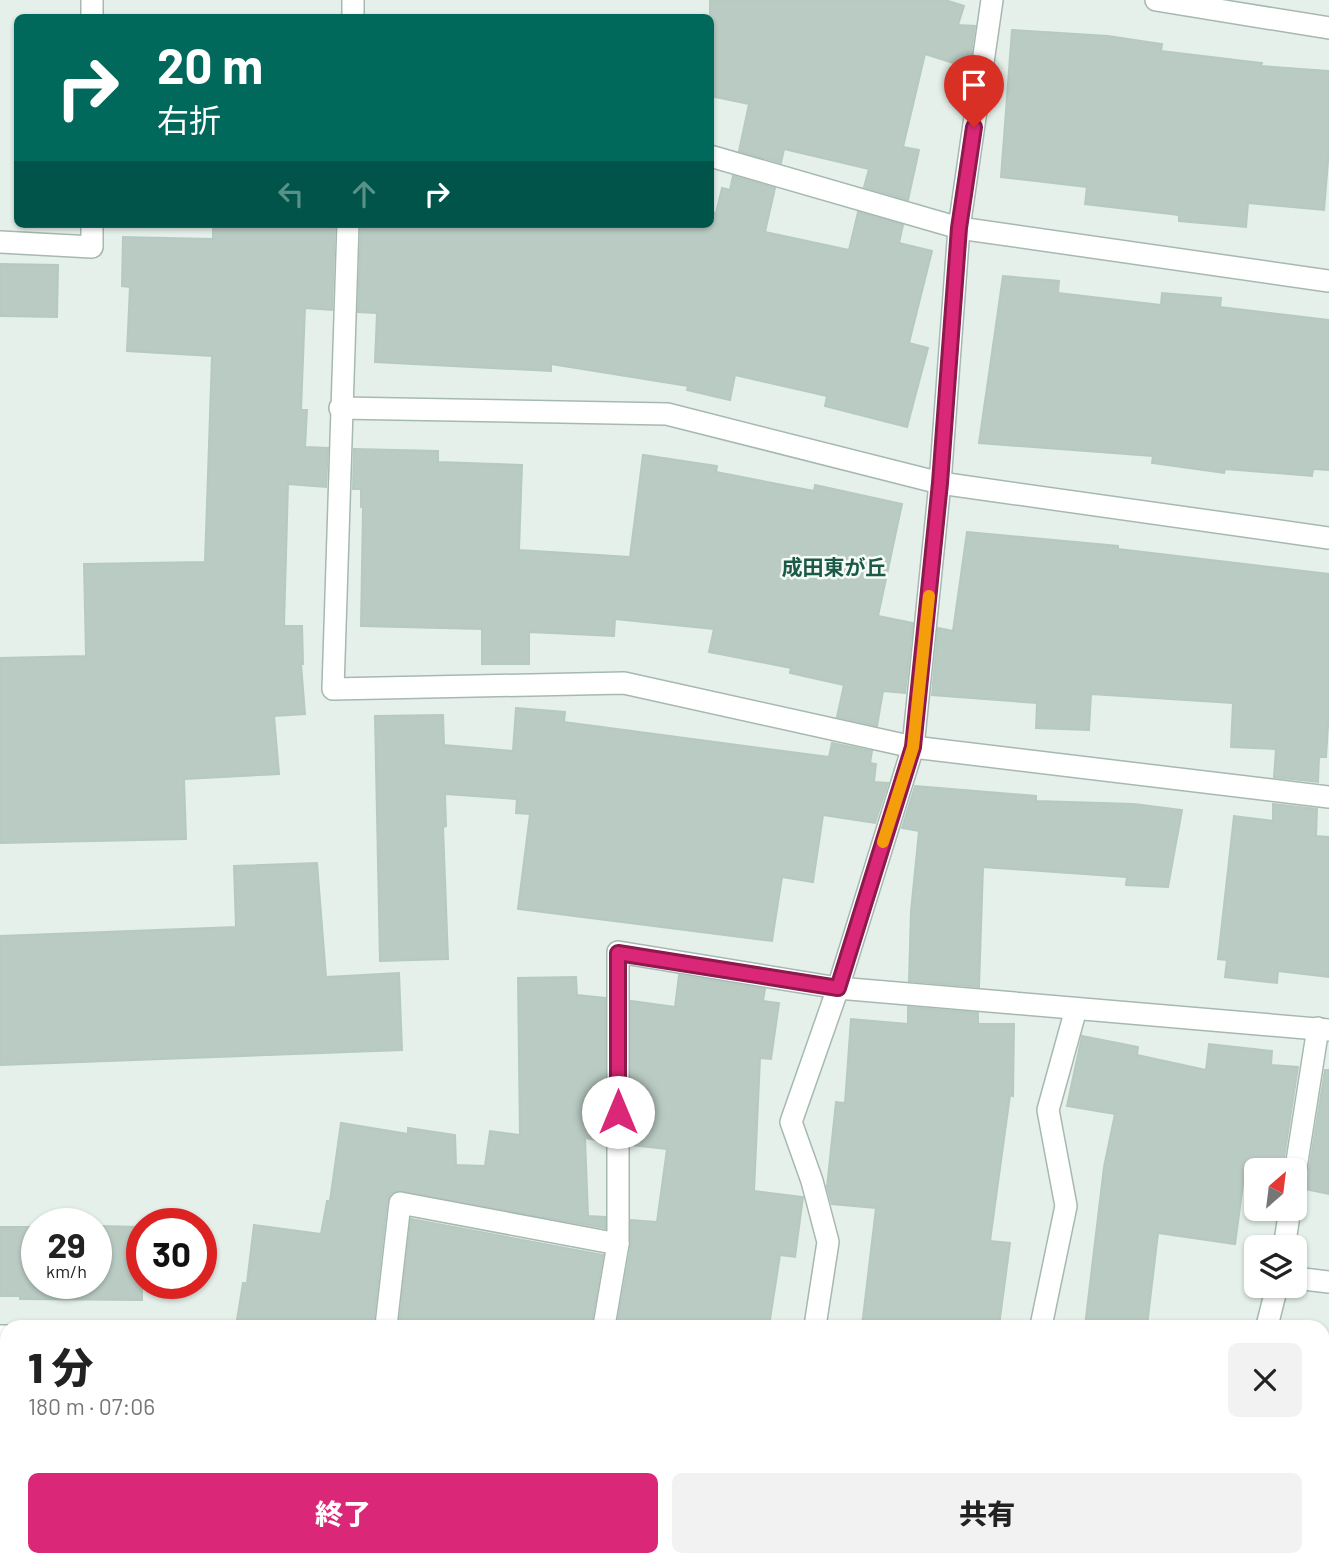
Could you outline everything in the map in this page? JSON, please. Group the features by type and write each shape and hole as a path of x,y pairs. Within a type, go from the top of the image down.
{"street":[{"path":"816,1320 828,1242 812,1181 791,1122 838,988 913,747 940,483 959,228 992,0"},
{"path":"1156,0 1329,28"},
{"path":"714,157 959,228 1329,281"},
{"path":"0,242 92,247 92,228"},
{"path":"348,228 333,689 624,683 913,747 1329,797"},
{"path":"340,408 667,414 940,483 1329,538"},
{"path":"605,1320 618,1244 618,953 838,988 1323,1029 1298,1158"},
{"path":"1042,1320 1066,1206 1048,1110 1076,1009"},
{"path":"387,1320 400,1203 618,1244"},
{"path":"1307,1279 1329,1282"},
{"path":"1268,1320 1274,1298"}],"building":[{"path":"710,0 945,0 964,6 958,25 975,26 969,68 925,54 903,147 919,150 908,200 864,187 869,169 784,149 781,163 739,151 749,104 714,97 714,14 710,14"},
{"path":"1012,30 1108,36 1162,44 1161,51 1262,63 1261,66 1329,71 1329,149 1324,210 1248,203 1246,227 1179,221 1179,215 1085,204 1087,187 1001,177"},
{"path":"733,176 775,188 765,232 849,250 858,212 903,225 899,243 932,251 909,343 928,348 907,427 825,406 827,396 735,375 730,400 687,390 688,386 551,364 551,371 375,362 377,313 358,312 361,228 714,228 714,213 722,188 730,190"},
{"path":"213,228 335,228 332,310 305,308 301,410 307,410 305,447 328,448 326,487 288,484 284,626 302,626 301,664 305,714 274,716 279,774 184,779 186,839 0,843 0,658 86,656 84,564 205,562 212,356 127,351 130,287 122,286 123,237 213,239"},
{"path":"0,264 58,265 57,317 0,316"},
{"path":"1003,276 1059,281 1058,293 1161,305 1162,293 1221,298 1220,307 1329,320 1329,470 1313,469 1312,476 1225,469 1224,473 1152,463 1153,456 979,443"},
{"path":"354,449 438,451 438,462 522,465 519,550 630,557 643,455 717,466 716,472 814,491 815,485 902,504 878,616 913,623 905,693 883,691 877,726 837,717 844,685 790,673 791,668 709,652 714,629 615,619 614,636 529,632 529,664 482,664 482,629 361,626 363,508 361,489 353,489"},
{"path":"967,532 1118,546 1118,549 1329,574 1329,710 1326,757 1319,757 1318,782 1274,777 1276,749 1231,747 1233,703 1091,694 1089,730 1036,728 1037,703 932,695 938,628 953,631"},
{"path":"516,708 565,712 564,722 829,757 832,743 872,751 870,763 876,764 874,782 888,783 875,823 823,815 813,882 782,877 772,941 518,909 530,814 516,813 517,799 445,794 446,826 443,827 448,959 380,961 375,716 443,715 444,745 513,751"},
{"path":"915,786 1036,796 1036,801 1134,804 1182,810 1168,887 1126,885 1127,877 983,867 979,987 909,981 911,911 919,831 902,828"},
{"path":"1273,804 1317,809 1316,836 1329,837 1329,977 1278,971 1277,983 1225,977 1227,960 1218,959 1234,816 1273,821"},
{"path":"317,863 326,977 399,973 402,1050 0,1065 0,936 236,927 234,866"},
{"path":"679,975 765,989 763,1001 779,1003 771,1059 760,1058 754,1191 803,1197 795,1257 780,1255 770,1320 618,1320 631,1246 631,1220 657,1222 667,1149 631,1145 631,1001 675,1007"},
{"path":"576,977 577,995 605,998 605,1141 585,1138 588,1216 605,1217 605,1228 396,1191 390,1194 387,1202 374,1320 237,1320 243,1283 247,1283 254,1225 321,1234 327,1201 330,1201 341,1123 408,1134 408,1128 455,1135 456,1165 485,1166 490,1131 520,1135 518,978"},
{"path":"908,1007 978,1013 978,1024 1014,1024 1013,1096 1010,1095 990,1241 1010,1243 1000,1320 863,1320 876,1208 832,1204 827,1187 836,1102 845,1103 851,1019 908,1024"},
{"path":"1082,1036 1138,1047 1137,1055 1206,1070 1209,1044 1272,1051 1271,1065 1298,1067 1284,1158 1244,1158 1235,1244 1158,1233 1148,1320 1086,1320 1104,1167 1115,1114 1067,1106"},
{"path":"1325,1070 1329,1070 1329,1194 1307,1189"},
{"path":"411,1219 603,1255 592,1320 400,1320"},
{"path":"112,1226 126,1227 126,1299 142,1300 20,1299 20,1296 0,1296 0,1227 21,1227 21,1299 112,1299"}],"slow traffic":[{"path":"883,842 913,747 929,596"}],"district":[{"name":"成田東が丘","path":"834,566"}],"route":[{"path":"618,1112 618,953 838,988 913,747 940,483 959,228 974,127"}]}
